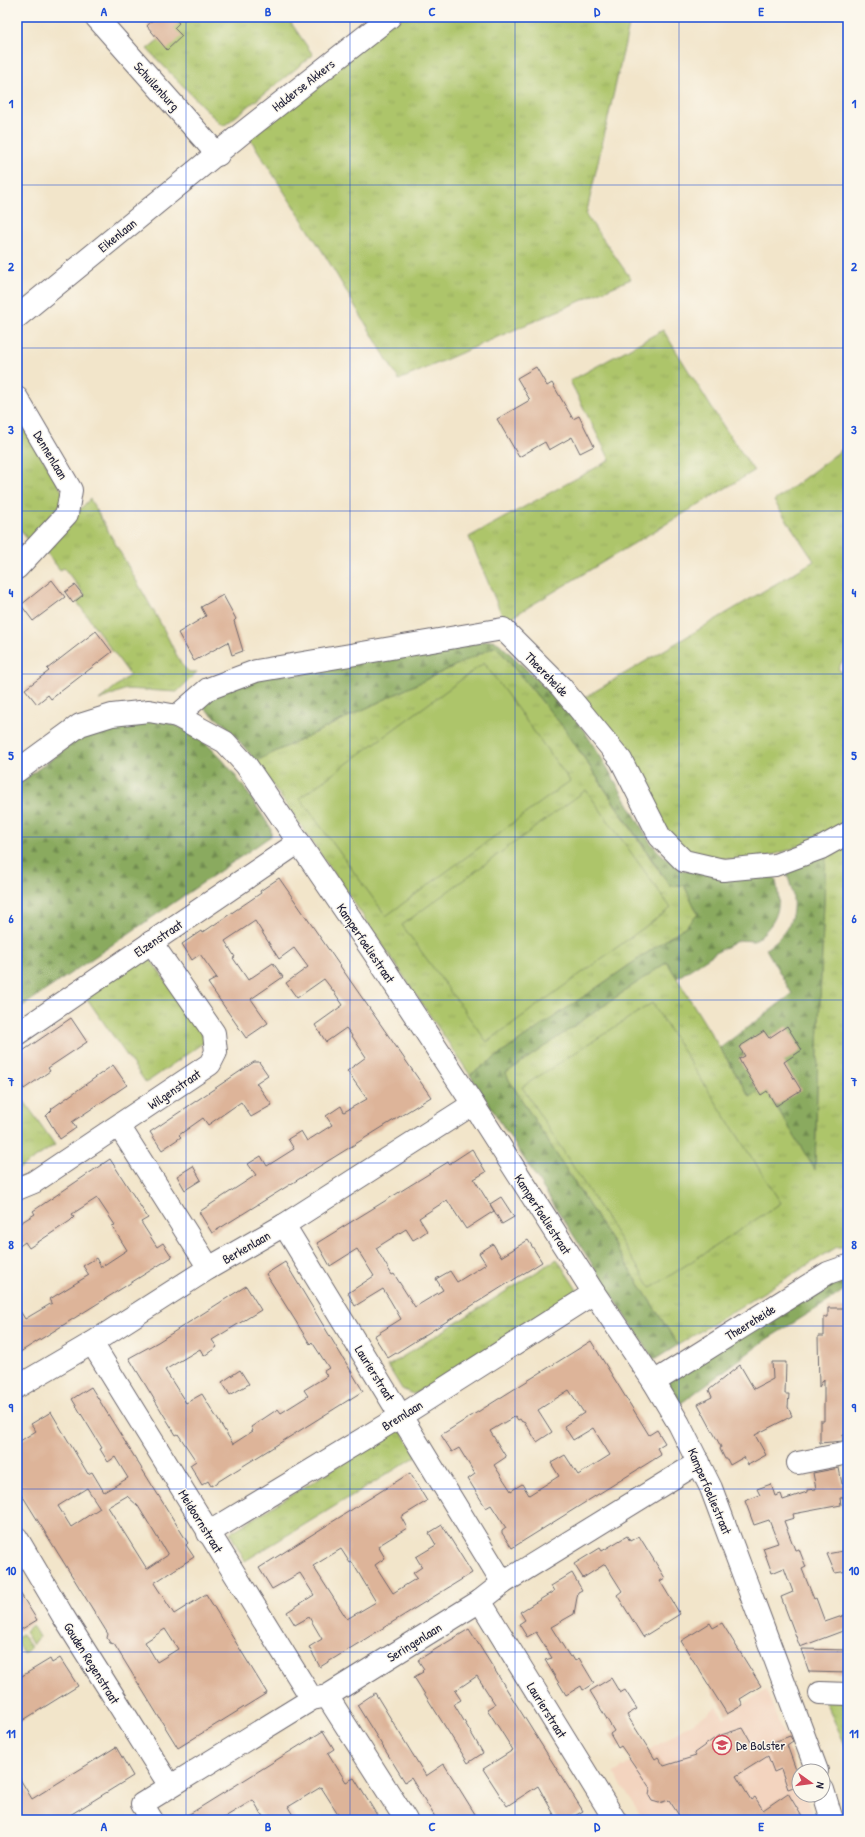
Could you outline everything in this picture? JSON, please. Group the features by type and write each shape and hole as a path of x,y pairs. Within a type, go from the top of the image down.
{"street":[{"name":"Schuilenburg","path":"96,17 218,154"},
{"name":"Halderse Akkers","path":"218,154 241,134 390,17"},
{"name":"Eikenlaan","path":"17,317 218,154"},
{"name":"Dennenlaan","path":"17,398 71,490 67,514 17,568"},
{"name":"Theereheide","path":"177,716 208,689 256,671 503,629 561,687 620,760 660,837 684,861 723,870 775,865 821,848 848,833"},
{"name":"Kamperfoeliestraat","path":"17,772 80,725 112,715 149,711 177,716 225,742 246,765 473,1104 594,1293 654,1382 679,1424 711,1488 750,1588 814,1763"},
{"name":"Elzenstraat","path":"17,1034 299,842"},
{"name":"Wilgenstraat","path":"17,1188 34,1182 210,1064 216,1052 214,1033 151,942"},
{"name":"Berkenlaan","path":"17,1387 92,1343 209,1268 284,1225 473,1104"},
{"path":"119,1126 209,1268"},
{"name":"Laurierstraat","path":"284,1225 503,1583"},
{"name":"Theereheide","path":"654,1382 828,1273 848,1266"},
{"name":"Bremlaan","path":"208,1533 401,1416 594,1293"},
{"name":"Meidoornstraat","path":"92,1343 208,1533 319,1697 406,1820"},
{"path":"798,1463 848,1453"},
{"name":"Seringenlaan","path":"152,1820 142,1804 480,1601 503,1583 699,1462"},
{"name":"Gouden Regenstraat","path":"17,1538 63,1616 170,1786"},
{"name":"Laurierstraat","path":"480,1601 615,1820"},
{"path":"820,1693 848,1694"},
{"path":"827,1803 832,1820"}],"shaded area":[{"name":"De Bolster","path":"766,1689 794,1763 791,1763 791,1803 809,1803 815,1820 643,1820 614,1773 717,1707 724,1718"}],"green space":[{"path":"187,17 287,17 313,55 225,125 221,125 147,49"},
{"path":"394,17 631,17 586,215 631,279 399,380 326,257 249,137"},
{"path":"663,330 720,421 754,471 507,620 501,613 469,537 610,460 570,381"},
{"path":"17,414 63,493 63,502 28,540 17,525"},
{"path":"848,445 848,654 838,668 848,681 848,823 786,851 760,858 737,860 705,856 693,852 682,846 671,835 582,699 814,561 774,501"},
{"path":"90,499 162,626 181,664 189,672 197,672 177,692 126,689 99,700 130,675 77,602 85,595 64,568 60,570 43,548"},
{"path":"493,640 500,644 560,702 583,729 604,762 650,842 659,852 681,870 749,878 774,877 776,883 779,901 774,920 770,926 754,941 739,940 717,952 677,978 667,962 506,1073 509,1080 678,1345 654,1360 470,1075 686,926 698,914 684,885 670,886 564,728 496,646 256,761 226,726 199,704 216,684"},
{"path":"496,646 564,728 661,874 684,885 698,914 686,926 470,1075 351,898 256,761"},
{"path":"484,663 570,781 386,916 300,798"},
{"path":"152,719 171,723 190,732 218,755 241,783 271,828 271,836 17,1010 17,785 77,740 98,728"},
{"path":"586,790 671,908 487,1042 402,925"},
{"path":"848,843 848,1247 837,1247 678,1345 509,1080 506,1073 667,962 750,1097 765,1088 815,1169 818,1047 826,853"},
{"path":"826,853 818,1047 815,1170 765,1088 750,1097 720,1048 792,994 766,949 784,933 792,915 793,895 786,872"},
{"path":"146,953 207,1040 146,1083 83,993"},
{"path":"652,1003 781,1203 651,1288 522,1087"},
{"path":"17,1091 55,1145 17,1170"},
{"path":"557,1259 579,1293 442,1379 413,1394 402,1389 388,1366"},
{"path":"848,1263 848,1287 826,1303 767,1339 680,1404 663,1374"},
{"path":"395,1431 402,1432 417,1456 245,1561 230,1533"},
{"path":"32,1625 39,1637 33,1645 25,1632"},
{"path":"22,1634 31,1647 24,1654 17,1643 17,1637"},
{"path":"824,1699 848,1701 848,1751"}],"building":[{"path":"155,17 173,17 179,23 174,28 182,36 167,50 147,26"},
{"path":"536,367 547,386 552,383 573,419 579,416 594,446 580,453 572,437 549,450 545,442 519,457 497,419 530,400 517,378"},
{"path":"52,580 65,597 33,621 21,605"},
{"path":"75,585 83,595 73,603 65,592"},
{"path":"223,595 236,619 234,621 243,651 232,655 228,642 194,661 178,633 206,616 201,607"},
{"path":"96,631 112,652 51,699 48,695 37,704 25,689 49,671 47,669"},
{"path":"279,878 431,1097 212,1233 199,1212 256,1175 248,1164 261,1156 267,1166 294,1149 288,1139 301,1131 307,1141 332,1125 326,1116 341,1106 344,1112 367,1099 347,1071 366,1057 350,1033 346,1028 326,1042 315,1025 343,1005 334,992 324,979 297,998 286,983 308,967 294,948 279,959 255,921 225,941 235,957 233,958 248,980 273,963 283,977 251,999 268,1023 246,1038 208,983 217,978 200,954 192,960 182,944 201,931 202,933 261,893 260,891"},
{"path":"71,1018 87,1042 48,1068 50,1071 24,1089 17,1078 17,1055"},
{"path":"787,1026 802,1050 784,1062 801,1090 776,1106 767,1091 761,1095 742,1065 739,1059 745,1056 739,1047 764,1031 769,1038"},
{"path":"254,1062 259,1062 268,1075 256,1083 272,1105 251,1117 241,1102 208,1125 203,1118 179,1135 181,1137 162,1150 150,1132"},
{"path":"113,1065 127,1085 72,1122 76,1128 60,1139 46,1116 52,1110 51,1109"},
{"path":"472,1149 486,1172 474,1179 494,1211 466,1229 447,1200 419,1218 427,1231 420,1236 413,1240 406,1229 376,1248 392,1275 394,1274 415,1307 443,1290 436,1279 450,1271 457,1282 486,1264 479,1253 493,1244 501,1257 528,1240 542,1262 388,1358 374,1336 401,1319 390,1300 383,1289 355,1306 348,1293 374,1276 357,1249 330,1266 317,1243 448,1162 449,1164"},
{"path":"110,1159 148,1218 141,1222 157,1247 163,1243 172,1257 17,1354 17,1306 25,1319 52,1303 50,1299 89,1275 83,1266 96,1258 101,1267 127,1250 112,1226 115,1225 97,1198 72,1214 74,1217 70,1221 29,1248 25,1242 17,1248 17,1225 35,1214 33,1211"},
{"path":"193,1166 201,1180 185,1190 177,1176"},
{"path":"501,1197 514,1217 502,1224 490,1204"},
{"path":"285,1262 363,1391 211,1486 208,1481 202,1485 190,1465 196,1461 178,1434 176,1435 129,1358 158,1342 246,1286 261,1310 212,1340 217,1347 204,1356 200,1349 165,1370 186,1403 202,1394 233,1444 253,1431 251,1427 278,1409 281,1413 308,1396 304,1390 327,1376 324,1371 329,1368 312,1342 310,1344 266,1274"},
{"path":"828,1308 848,1308 848,1435 843,1435 843,1441 820,1443 820,1421 824,1421 824,1379 819,1387 818,1336 824,1336 824,1317 828,1317"},
{"path":"591,1341 649,1435 657,1430 665,1443 657,1448 661,1455 512,1548 502,1533 502,1531 506,1528 491,1505 486,1508 468,1479 475,1474 459,1448 452,1452 441,1435","holes":["569,1390 584,1413 564,1426 573,1440 593,1428 610,1455 578,1475 565,1455 551,1463 559,1476 529,1495 522,1484 511,1491 494,1465 506,1457 490,1431 515,1416 518,1420 520,1419 522,1422 524,1421 537,1442 552,1432 538,1410"]},
{"path":"772,1362 786,1362 785,1394 789,1394 788,1407 792,1416 755,1435 766,1455 748,1465 744,1457 730,1465 727,1459 725,1459 720,1449 721,1447 698,1404 712,1397 709,1390 740,1365 754,1389 773,1379"},
{"path":"240,1370 249,1384 230,1395 222,1382"},
{"path":"91,1387 188,1543 186,1545 194,1557 154,1583 174,1614 206,1594 267,1693 178,1748 114,1644 110,1643 107,1638 108,1634 17,1487 17,1443 36,1431 31,1424 51,1412 88,1474 92,1472 104,1492 128,1478 115,1457 108,1462 100,1449 102,1448 72,1399","holes":["87,1488 100,1508 71,1527 58,1506","127,1496 138,1506 168,1555 147,1569 108,1507","165,1629 178,1649 157,1662 145,1642"]},
{"path":"839,1468 842,1484 848,1482 848,1497 840,1498 841,1505 793,1514 794,1518 784,1521 795,1550 799,1549 806,1567 802,1569 814,1599 816,1598 825,1622 848,1614 848,1629 800,1647 781,1597 793,1592 784,1568 772,1573 763,1548 778,1543 769,1520 754,1525 745,1501 760,1495 757,1489 771,1484 775,1496 781,1494 783,1500 807,1492 807,1490 816,1489 813,1473"},
{"path":"410,1473 427,1501 401,1517 407,1528 378,1546 385,1558 375,1565 393,1593 417,1578 413,1573 422,1567 416,1557 436,1545 429,1533 442,1525 472,1573 320,1667 309,1647 322,1639 309,1617 295,1625 287,1612 314,1595 300,1573 272,1589 259,1568","holes":["341,1549 350,1563 352,1562 376,1602 347,1619 313,1566"]},
{"path":"627,1536 630,1541 639,1536 665,1578 660,1581 680,1614 643,1637 617,1595 622,1591 605,1564 583,1578 574,1564 600,1548 602,1551"},
{"path":"848,1550 848,1571 835,1573 827,1554"},
{"path":"572,1573 582,1590 578,1592 574,1614 551,1627 570,1657 572,1656 575,1661 579,1658 594,1683 583,1690 581,1686 566,1695 545,1660 552,1658 536,1632 527,1637 519,1624 525,1620 520,1612 554,1591 551,1586"},
{"path":"17,1588 37,1620 17,1632"},
{"path":"710,1623 713,1628 722,1623 761,1686 740,1699 743,1705 727,1714 681,1641"},
{"path":"469,1629 583,1811 568,1820 557,1820 538,1786 507,1806 483,1769 513,1750 487,1709 495,1704 477,1676 455,1691 461,1700 454,1704 483,1753 468,1763 414,1677 423,1672 422,1671 424,1669 418,1660"},
{"path":"801,1649 848,1650 848,1673 809,1672"},
{"path":"60,1658 78,1686 17,1724 17,1679 50,1659 52,1663"},
{"path":"611,1678 620,1693 625,1690 637,1709 627,1715 655,1759 658,1757 664,1766 696,1756 694,1753 718,1736 743,1728 755,1749 790,1736 793,1741 787,1745 794,1763 791,1763 791,1788 788,1789 781,1769 774,1772 768,1756 736,1776 751,1800 755,1797 763,1810 788,1793 791,1798 791,1803 794,1803 804,1820 682,1820 669,1800 659,1803 652,1801 649,1796 650,1788 621,1746 618,1748 610,1734 614,1731 590,1691"},
{"path":"375,1693 426,1776 444,1764 475,1814 465,1820 437,1820 411,1778 405,1782 357,1705"},
{"path":"323,1731 334,1749 328,1753 346,1782 354,1778 380,1820 342,1820 321,1787 288,1807 296,1820 265,1820 253,1800 220,1820 180,1820"},
{"path":"116,1747 133,1776 62,1820 17,1820 17,1774 32,1799"}],"place":[{"name":"De Bolster","path":"722,1745"}]}
